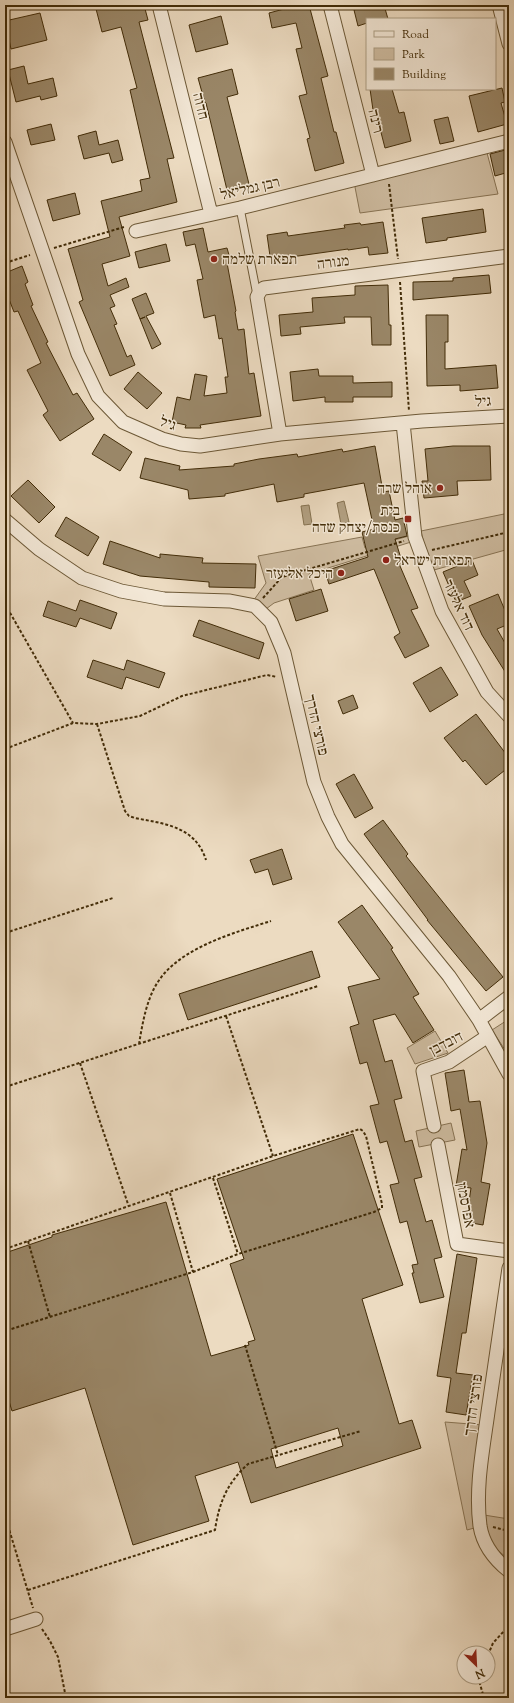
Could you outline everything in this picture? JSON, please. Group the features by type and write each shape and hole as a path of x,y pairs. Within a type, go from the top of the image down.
{"street":[{"name":"חדוה","path":"159,5 211,214"},
{"name":"רינה","path":"330,5 373,175"},
{"path":"499,5 509,44"},
{"name":"רבן גמליאל","path":"136,231 240,208 509,141"},
{"name":"גיל","path":"5,142 41,251 78,354 98,396 123,422 162,439 181,444 200,446 280,434 406,422 509,416"},
{"name":"מנורה","path":"257,297 260,291 270,286 509,256"},
{"path":"257,297 280,434"},
{"name":"דוד אלעזר","path":"406,422 415,538 419,553 442,611 487,692 509,716"},
{"path":"5,520 39,549 82,578 121,591 164,599 230,601 255,606"},
{"name":"פורצי הדרך","path":"255,606 271,622 284,653 314,782 328,817 342,844 449,976 479,1020 509,1074"},
{"path":"479,1020 509,997"},
{"name":"דובדבן","path":"434,1126 423,1071 449,1062 488,1036"},
{"name":"אפרסמון","path":"438,1145 457,1244 509,1251"},
{"name":"פורצי הדרך","path":"509,1268 481,1461 478,1495 480,1527 486,1547 509,1571"},
{"path":"5,1629 36,1619"}],"lane":[{"path":"240,208 257,297"}],"path":[{"path":"388,172 399,270 406,422"},
{"path":"5,263 134,224 136,231"},
{"path":"419,553 509,532"},
{"path":"255,606 282,577 415,538"},
{"path":"5,604 74,723"},
{"path":"5,749 74,723 97,724 140,716 182,696 267,675 290,679"},
{"path":"97,724 125,811 129,816 180,828 189,834 198,844 206,860"},
{"path":"5,933 112,898"},
{"path":"139,1044 143,1020 152,994 162,976 178,961 208,944 232,933 271,921"},
{"path":"5,1087 318,986"},
{"path":"226,1016 274,1156"},
{"path":"80,1063 128,1207"},
{"path":"5,1249 274,1156 360,1129 366,1136 382,1208 374,1212 238,1254 193,1272 5,1331"},
{"path":"213,1178 238,1254"},
{"path":"170,1193 193,1272"},
{"path":"28,1241 50,1317"},
{"path":"245,1346 278,1455"},
{"path":"28,1590 215,1530 220,1505 231,1483 239,1472 248,1464 361,1431"},
{"path":"492,1645 505,1630 506,1598 509,1579"},
{"path":"480,1685 484,1698"}],"green space":[{"path":"487,153 498,194 360,213 354,182"},
{"path":"509,513 509,549 434,570 426,552 421,531"},
{"path":"409,536 411,542 309,574 314,590 274,603 262,612 251,604 266,583 258,556 362,537 365,548"},
{"path":"509,1019 509,1056 492,1030"},
{"path":"435,1031 448,1053 415,1064 407,1048"},
{"path":"451,1123 455,1140 419,1147 416,1131"},
{"path":"445,1422 483,1425 478,1527 467,1530"},
{"path":"484,1515 509,1519 509,1560 491,1544"}],"shaded area":[{"path":"344,501 349,522 341,524 337,503"},
{"path":"309,505 312,524 304,525 301,506"}],"building":[{"path":"95,5 144,5 148,20 139,22 174,158 167,159 177,202 119,217 130,256 102,264 108,286 126,278 129,287 110,295 115,306 110,308 117,324 114,325 127,357 131,355 135,365 110,376 79,302 83,300 68,249 110,237 101,201 142,191 140,180 150,178 130,90 137,88 121,27 102,32"},
{"path":"299,5 309,5 328,76 321,78 334,132 336,132 344,163 315,171 307,139 310,138 299,96 307,94 296,49 302,48 296,23 272,28 269,13"},
{"path":"374,5 384,5 388,18 366,18 366,23 358,26 354,10"},
{"path":"40,13 47,40 11,49 5,21"},
{"path":"221,16 228,44 196,52 189,25"},
{"path":"24,66 28,84 53,78 57,96 41,100 40,96 16,102 8,70"},
{"path":"232,69 238,94 227,97 249,184 227,190 206,103 198,78"},
{"path":"502,88 505,102 501,103 507,124 478,132 469,96"},
{"path":"370,90 392,90 399,113 404,112 411,141 385,148 375,109 373,110"},
{"path":"448,117 454,141 440,144 434,120"},
{"path":"51,124 55,140 31,145 27,130"},
{"path":"96,131 99,145 118,140 123,160 112,163 109,153 84,159 78,136"},
{"path":"509,149 509,172 495,176 490,154"},
{"path":"75,193 80,214 53,221 47,200"},
{"path":"483,209 486,232 426,243 422,218"},
{"path":"383,222 388,253 369,255 368,247 291,257 291,260 271,263 267,235 287,232 288,236 345,228 344,225 360,223 361,225"},
{"path":"203,228 208,252 227,248 231,262 227,263 238,330 244,329 249,374 254,373 261,416 200,425 201,428 185,428 186,425 172,422 177,397 190,400 195,374 207,376 204,396 227,393 225,377 228,377 222,338 219,339 215,315 204,318 197,280 203,279 195,244 186,246 183,232"},
{"path":"166,244 170,261 139,268 135,252"},
{"path":"22,266 28,282 25,284 33,305 31,306 48,342 46,343 73,395 77,393 94,419 60,441 43,415 48,411 27,370 41,363 18,311 14,312 5,289 5,273"},
{"path":"489,275 491,293 413,300 413,282 453,281 453,278"},
{"path":"388,285 391,345 372,345 371,317 344,317 345,323 300,327 301,334 281,336 279,315 313,312 312,298 355,295 355,286"},
{"path":"146,293 154,313 146,316 161,344 152,349 132,299"},
{"path":"426,315 448,315 448,342 445,342 445,369 496,365 498,388 460,391 460,385 427,386"},
{"path":"318,369 319,376 353,376 353,383 392,382 392,397 353,397 353,402 325,402 325,397 293,401 290,372"},
{"path":"138,372 162,393 147,409 124,389"},
{"path":"104,434 132,452 120,471 92,454"},
{"path":"375,446 383,492 389,491 395,520 403,518 407,536 395,539 403,565 400,566 418,608 411,610 429,646 405,658 394,637 400,633 374,569 329,584 325,571 368,557 362,532 374,529 364,483 304,494 304,497 277,502 274,484 225,494 225,496 189,499 188,490 140,478 145,458 180,466 179,470 234,466 234,464 259,459 297,454 298,457 342,449 343,452"},
{"path":"453,446 490,446 491,480 457,481 458,495 424,498 422,481 428,481 425,449"},
{"path":"28,480 55,507 39,523 11,496"},
{"path":"66,517 99,537 88,556 55,536"},
{"path":"110,541 160,558 160,554 203,558 202,563 256,564 255,588 209,587 209,582 140,576 103,564"},
{"path":"472,560 478,575 464,581 471,596 456,602 443,572"},
{"path":"321,589 328,611 296,621 289,599"},
{"path":"498,594 509,620 509,624 497,629 509,650 509,678 482,635 469,606"},
{"path":"80,600 117,613 111,629 80,618 76,627 43,616 48,601 76,611"},
{"path":"199,620 264,643 259,659 193,636"},
{"path":"93,660 124,670 127,660 165,673 159,688 126,677 122,689 87,677"},
{"path":"441,667 458,695 430,712 413,683"},
{"path":"353,695 358,708 343,714 338,701"},
{"path":"476,714 509,758 509,767 486,785 465,760 463,762 444,738"},
{"path":"354,774 373,808 355,818 336,784"},
{"path":"383,820 408,854 406,856 503,977 486,991 427,920 364,834"},
{"path":"282,849 292,879 273,885 268,869 255,873 250,860"},
{"path":"362,905 393,948 391,949 419,994 413,997 434,1030 413,1043 395,1014 373,1020 385,1062 392,1060 402,1098 394,1100 405,1142 412,1140 422,1177 414,1179 426,1222 432,1220 442,1257 434,1259 444,1297 420,1303 412,1273 414,1273 412,1265 418,1264 407,1221 400,1223 390,1185 399,1183 387,1141 380,1143 370,1106 379,1104 367,1062 360,1064 350,1027 359,1024 348,987 380,979 338,922"},
{"path":"312,951 320,977 188,1020 179,994"},
{"path":"464,1070 469,1102 480,1101 487,1143 481,1182 490,1184 483,1225 466,1222 471,1188 456,1186 462,1149 467,1150 460,1109 451,1111 445,1073"},
{"path":"353,1134 403,1285 362,1299 399,1424 412,1420 421,1448 251,1503 238,1462 195,1476 209,1521 133,1545 85,1388 12,1411 5,1388 5,1253 52,1237 52,1235 166,1202 211,1356 249,1345 248,1342 255,1340 230,1264 244,1259 217,1179","holes":["338,1428 343,1446 276,1468 271,1449"]},
{"path":"457,1254 477,1258 466,1333 462,1333 456,1373 473,1375 466,1415 446,1412 451,1378 437,1376"}],"place":[{"name":"תפארת שלמה","path":"214,259"},
{"name":"אוהל שרה","path":"440,488"},
{"name":"בית כנסת/יצחק שדה","path":"408,519"},
{"name":"תפארת ישראל","path":"386,560"},
{"name":"היכל אליעזר","path":"341,573"}]}
